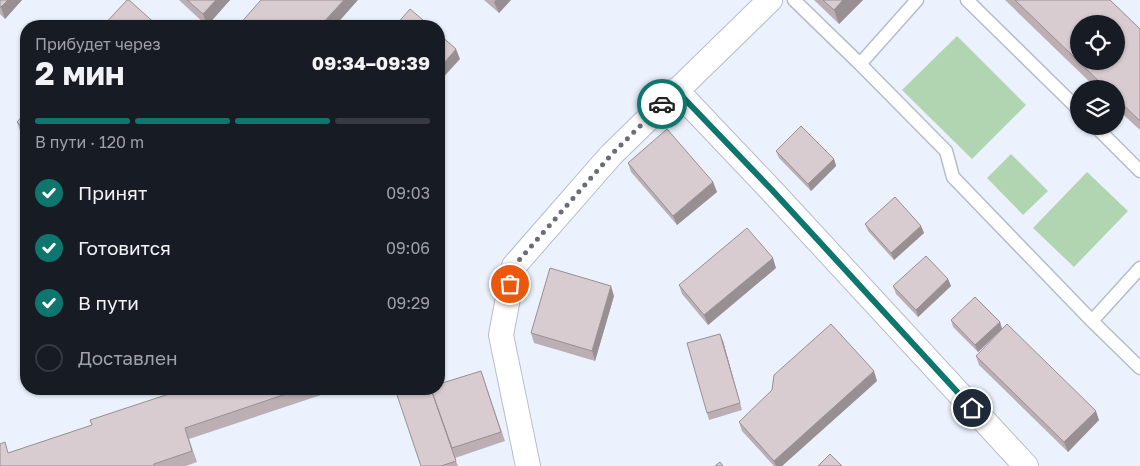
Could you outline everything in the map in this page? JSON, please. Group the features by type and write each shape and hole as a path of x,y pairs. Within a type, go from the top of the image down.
{"street":[{"path":"528,466 501,335 514,266 611,155 770,0"},
{"path":"676,90 772,190 1026,466"}],"lane":[{"path":"794,0 946,151 953,177 1140,368"},
{"path":"860,64 917,0"},
{"path":"967,0 1070,101"},
{"path":"1104,135 1140,171"},
{"path":"1092,321 1140,268"}],"green space":[{"path":"957,36 1026,105 972,159 902,90"},
{"path":"1011,154 1048,191 1023,215 987,178"},
{"path":"1087,172 1128,211 1074,267 1033,228"}],"building":[{"path":"0,0 8,0 0,7"},
{"path":"129,0 151,20 109,20"},
{"path":"187,0 216,0 203,14"},
{"path":"261,0 344,0 326,20 243,20"},
{"path":"823,0 843,0 834,10"},
{"path":"1015,0 1110,0 1140,29 1140,121 1125,107 1125,80 1098,80 1087,70 1125,70 1125,15 1070,15 1070,53"},
{"path":"410,9 423,20 400,20"},
{"path":"445,39 456,49 445,62"},
{"path":"801,126 834,159 808,184 776,151"},
{"path":"667,129 713,182 673,216 628,163"},
{"path":"895,197 921,226 891,253 865,224"},
{"path":"747,228 773,258 704,315 679,285"},
{"path":"926,256 948,279 916,310 893,286"},
{"path":"550,268 611,286 592,351 531,333"},
{"path":"975,297 1000,322 975,345 951,320"},
{"path":"831,324 874,371 774,461 739,422 772,390 774,375"},
{"path":"1007,324 1096,411 1064,442 976,356"},
{"path":"720,334 740,403 707,413 687,343"},
{"path":"481,371 501,432 452,448 433,395 445,395 445,382"},
{"path":"166,395 283,395 185,428 192,451 154,464 154,466 0,466 0,444 5,442 8,453 92,425 90,420"},
{"path":"397,395 433,395 456,461 441,466 421,466"},
{"path":"830,454 842,466 818,466"},
{"path":"720,462 723,466 715,466"}],"way so far":[{"path":"510,284 514,266 611,155 662,104"}],"route":[{"path":"662,104 676,90 772,190 972,408"}]}
